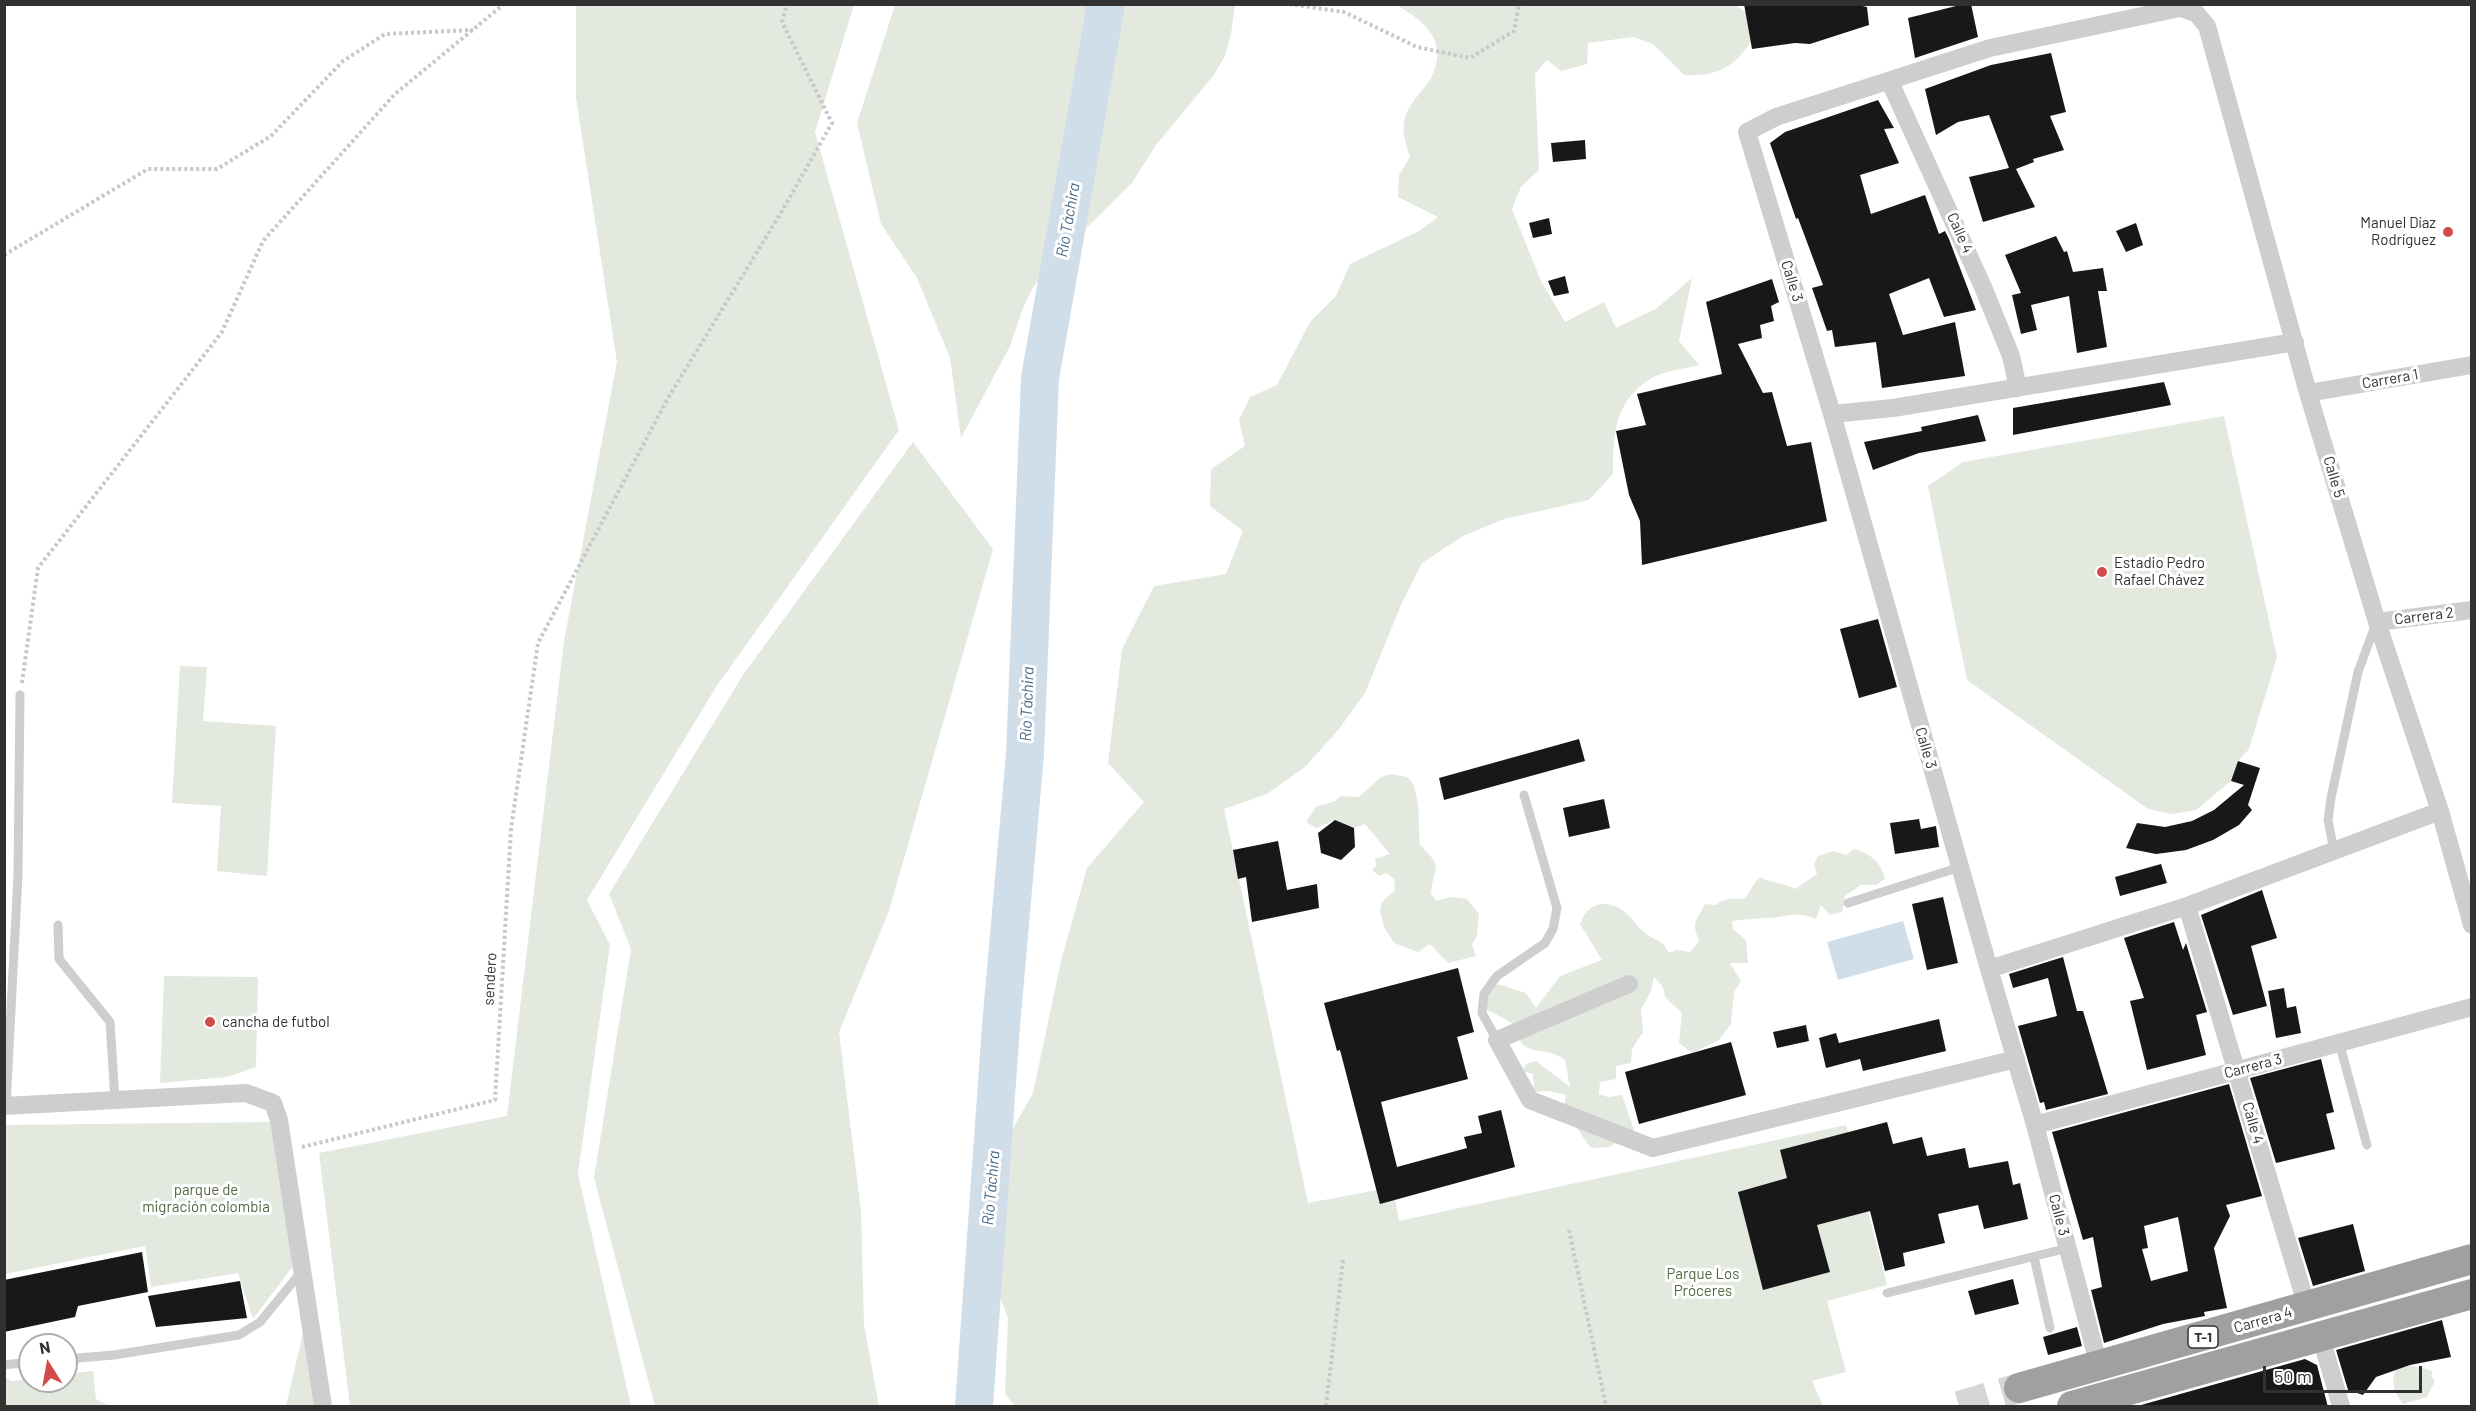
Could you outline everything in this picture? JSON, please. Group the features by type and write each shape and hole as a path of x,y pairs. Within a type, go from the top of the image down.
{"highway":[{"name":"Carrera 4","path":"2019,1388 2472,1259"},
{"name":"T-1","path":"2072,1407 2472,1294"}],"street":[{"name":"Calle 5","path":"1890,82 1990,48 2180,8 2196,13 2207,26 2308,393 2377,622 2440,811 2472,925"},
{"name":"Calle 3","path":"1890,82 1776,117 1747,132 1832,414 2035,1125 2099,1366"},
{"name":"Calle 4","path":"1890,82 1983,286 2011,356 2018,388"},
{"path":"1832,414 1893,408 2295,342"},
{"name":"Carrera 1","path":"2308,393 2472,365"},
{"name":"Carrera 2","path":"2377,622 2472,610"},
{"path":"1989,969 2187,906 2440,811"},
{"name":"Calle 4","path":"2187,906 2238,1070 2307,1307"},
{"path":"1629,984 1497,1040 1530,1100 1653,1148 2016,1059"},
{"name":"Carrera 3","path":"2035,1125 2472,1006"},
{"path":"5,1106 246,1093 273,1102 279,1120 322,1407"},
{"path":"2321,1338 2341,1407"}],"lane":[{"path":"2334,850 2328,820 2331,798 2358,672 2377,622"},
{"path":"5,1106 18,875 20,695"},
{"path":"1497,1040 1482,1013 1484,994 1497,976 1545,943 1553,929 1557,908 1524,795"},
{"path":"1848,903 1960,867"},
{"path":"58,925 59,959 110,1022 115,1100"},
{"path":"2339,1042 2367,1145"},
{"path":"1887,1293 2068,1248"},
{"path":"2034,1257 2050,1328"},
{"path":"78,1358 114,1355 239,1335 260,1322 302,1271"}],"path":[{"path":"20,695 38,568 222,332 263,241 395,94 504,4"},
{"name":"sendero","path":"284,1152 495,1100 511,829 538,643 668,398 782,212 832,123 782,22 787,4"},
{"path":"1289,4 1344,12 1417,47 1470,58 1514,31 1519,4"},
{"path":"4,255 148,169 217,169 271,136 343,61 385,34 474,30"},
{"path":"1569,1230 1606,1407"},
{"path":"1326,1407 1343,1260"}],"green space":[{"path":"576,5 854,5 815,132 899,430 716,687 587,900 610,945 578,1174 631,1406 350,1406 319,1153 507,1116 564,641 617,362 576,98"},
{"path":"895,5 1235,5 1225,56 1213,76 1156,145 1132,183 1063,251 1034,286 1023,308 1010,346 961,438 950,358 917,278 881,224 857,123"},
{"name":"Parque Los Próceres","path":"1396,5 1735,5 1747,13 1755,34 1735,61 1727,67 1708,74 1684,75 1653,44 1633,37 1588,43 1587,64 1561,71 1547,60 1535,74 1539,170 1521,187 1512,209 1541,281 1565,322 1604,302 1616,328 1657,308 1692,278 1679,341 1699,365 1655,376 1638,388 1629,398 1622,409 1615,433 1613,474 1589,500 1504,519 1463,536 1422,563 1401,605 1365,693 1339,729 1306,766 1267,794 1224,809 1308,1203 1393,1187 1399,1221 1846,1125 1887,1285 1827,1301 1846,1372 1812,1381 1823,1406 1015,1406 1005,1394 1008,1318 978,1238 982,1183 1033,1093 1061,961 1087,868 1144,802 1108,763 1122,649 1154,586 1226,574 1243,531 1210,506 1211,469 1245,446 1239,420 1250,397 1277,385 1310,322 1336,296 1350,264 1419,231 1438,217 1398,197 1399,175 1410,157 1404,134 1405,118 1412,103 1431,78 1437,54 1436,43 1424,25"},
{"name":"Estadio Pedro Rafael Chávez","path":"2224,416 2277,657 2249,749 2238,761 2231,781 2196,810 2172,814 2148,809 1967,680 1928,486 1963,462"},
{"path":"913,442 993,549 889,911 839,1032 861,1211 864,1324 879,1406 655,1406 594,1178 631,949 609,894 743,675"},
{"path":"180,666 207,667 203,721 276,726 267,876 217,871 221,806 172,803"},
{"path":"1392,774 1406,777 1415,789 1420,845 1433,859 1436,867 1431,893 1436,901 1451,897 1467,899 1479,914 1477,936 1472,944 1476,956 1448,963 1430,944 1418,952 1394,943 1384,927 1380,911 1382,902 1395,890 1394,879 1387,873 1379,876 1372,870 1376,866 1375,859 1390,854 1365,824 1354,828 1335,820 1316,828 1306,822 1316,807 1335,801 1341,796 1359,797 1381,777"},
{"path":"1854,849 1874,859 1885,879 1876,885 1861,885 1845,896 1842,912 1830,915 1821,905 1816,919 1796,915 1732,921 1733,929 1746,940 1748,963 1730,963 1741,981 1734,992 1731,1024 1719,1040 1692,1053 1679,1043 1682,1013 1665,997 1663,987 1654,977 1651,991 1641,1010 1643,1032 1632,1049 1631,1063 1616,1066 1616,1079 1600,1082 1599,1094 1608,1097 1622,1095 1634,1130 1610,1147 1591,1148 1563,1112 1566,1095 1549,1091 1534,1092 1533,1074 1523,1071 1526,1064 1536,1061 1570,1087 1565,1060 1522,1044 1515,1026 1486,1009 1486,985 1503,986 1526,993 1536,1008 1560,976 1602,960 1580,924 1587,911 1598,905 1611,905 1625,912 1642,931 1663,945 1669,953 1676,950 1690,952 1699,941 1695,925 1705,904 1716,905 1729,899 1744,899 1760,877 1795,889 1817,874 1814,864 1818,856 1834,851 1846,855"},
{"name":"cancha de futbol","path":"164,976 258,977 256,1067 227,1077 160,1083"},
{"name":"parque de migración colombia","path":"271,1122 293,1266 253,1319 238,1273 151,1287 145,1246 5,1274 4,1125"},
{"path":"303,1333 316,1406 286,1406"},
{"path":"2410,1365 2433,1371 2431,1376 2435,1381 2427,1397 2403,1404 2397,1396 2393,1380 2395,1370"},
{"path":"93,1371 96,1399 111,1406 5,1406 5,1378 18,1380 18,1393 78,1393 78,1373"}],"shaded area":[{"path":"1903,921 1914,959 1838,980 1827,942"}],"building":[{"path":"1744,4 1854,4 1867,7 1869,25 1810,44 1795,43 1752,49"},
{"path":"1971,4 1978,37 1915,58 1908,18"},
{"path":"2051,53 2066,112 2050,116 2064,150 2033,159 2034,162 2016,169 2035,207 1983,222 1969,177 2009,168 1989,115 1958,122 1936,135 1925,89 1991,65"},
{"path":"1878,100 1894,128 1884,129 1899,163 1860,175 1871,214 1925,195 1939,234 1945,231 1949,239 1976,310 1944,317 1929,278 1889,294 1903,335 1955,322 1965,376 1882,388 1876,342 1835,347 1832,330 1827,331 1812,288 1823,285 1798,218 1796,219 1770,143 1785,132"},
{"path":"1585,140 1586,159 1553,162 1551,143"},
{"path":"1549,218 1552,234 1533,238 1529,223"},
{"path":"2136,223 2143,245 2126,252 2116,231"},
{"path":"2056,236 2064,252 2067,251 2073,272 2103,268 2107,291 2098,291 2107,347 2077,353 2069,296 2031,305 2037,330 2021,334 2012,295 2021,293 2005,255"},
{"path":"1565,276 1569,293 1554,296 1548,281"},
{"path":"1772,279 1779,302 1771,306 1774,321 1760,325 1762,338 1738,344 1763,393 1772,392 1787,446 1811,442 1827,521 1642,565 1640,521 1629,495 1616,431 1646,425 1637,394 1722,374 1706,302"},
{"path":"2164,382 2171,405 2013,435 2013,408"},
{"path":"1978,415 1986,441 1919,453 1873,470 1864,442 1922,431 1921,427"},
{"path":"1878,619 1897,687 1859,698 1840,629"},
{"path":"1579,739 1585,761 1444,800 1439,778"},
{"path":"2238,761 2260,768 2248,805 2252,810 2239,825 2213,840 2186,850 2156,854 2126,848 2137,823 2165,827 2192,821 2214,810 2244,785 2231,781"},
{"path":"1604,799 1610,828 1569,837 1563,808"},
{"path":"1919,819 1921,829 1936,826 1939,847 1895,854 1890,823"},
{"path":"1335,820 1354,828 1355,847 1341,860 1321,853 1318,833"},
{"path":"1278,841 1287,890 1317,884 1319,908 1252,922 1246,877 1238,879 1233,850"},
{"path":"2161,864 2167,883 2120,896 2115,877"},
{"path":"2262,890 2277,938 2251,946 2267,1006 2233,1015 2201,915"},
{"path":"1943,897 1958,963 1927,970 1912,904"},
{"path":"2174,922 2183,950 2186,943 2207,1012 2196,1015 2206,1055 2147,1070 2130,1001 2144,998 2124,938"},
{"path":"2063,957 2077,1011 2083,1011 2108,1094 2046,1110 2044,1102 2040,1103 2018,1026 2057,1016 2048,978 2013,988 2009,974"},
{"path":"1458,968 1474,1032 1457,1037 1468,1079 1381,1102 1397,1167 1467,1148 1464,1137 1482,1133 1478,1116 1501,1110 1515,1167 1380,1204 1340,1050 1337,1051 1324,1003"},
{"path":"2284,988 2287,1008 2296,1006 2301,1033 2276,1038 2268,991"},
{"path":"1939,1019 1946,1051 1863,1071 1860,1059 1826,1068 1819,1038 1836,1033 1839,1043"},
{"path":"1806,1025 1809,1041 1777,1048 1773,1032"},
{"path":"1731,1042 1746,1095 1639,1124 1625,1072"},
{"path":"2321,1059 2334,1112 2326,1114 2335,1149 2276,1163 2250,1078"},
{"path":"2229,1084 2262,1196 2226,1205 2230,1216 2214,1248 2227,1308 2204,1312 2205,1316 2163,1324 2104,1343 2091,1290 2102,1287 2093,1237 2083,1240 2052,1132","holes":["2178,1217 2188,1271 2151,1281 2142,1249 2148,1248 2144,1226"]},
{"path":"1887,1122 1893,1144 1922,1137 1927,1156 1965,1148 1969,1168 2008,1161 2013,1185 2020,1183 2028,1219 1984,1229 1978,1205 1938,1214 1945,1243 1903,1253 1905,1266 1885,1271 1870,1211 1817,1225 1830,1272 1763,1290 1738,1192 1787,1178 1780,1150"},
{"path":"2353,1224 2365,1271 2313,1286 2298,1238"},
{"path":"142,1252 148,1292 78,1306 75,1317 4,1332 4,1280"},
{"path":"2013,1279 2019,1304 1975,1315 1968,1291"},
{"path":"240,1281 247,1318 156,1327 148,1296"},
{"path":"2442,1320 2451,1357 2410,1365 2376,1377 2363,1395 2348,1390 2336,1350"},
{"path":"2077,1327 2082,1346 2048,1355 2043,1337"},
{"path":"2305,1359 2317,1365 2328,1407 2134,1407"}],"waterway":[{"name":"Río Táchira","path":"974,1406 1001,1026 1025,754 1040,378 1106,4"}],"tunnel":[{"path":"1959,1406 2019,1388"}],"place":[{"name":"Manuel Díaz Rodríguez","path":"2448,232"},
{"name":"Estadio Pedro Rafael Chávez","path":"2102,572"},
{"name":"cancha de futbol","path":"210,1022"}]}
